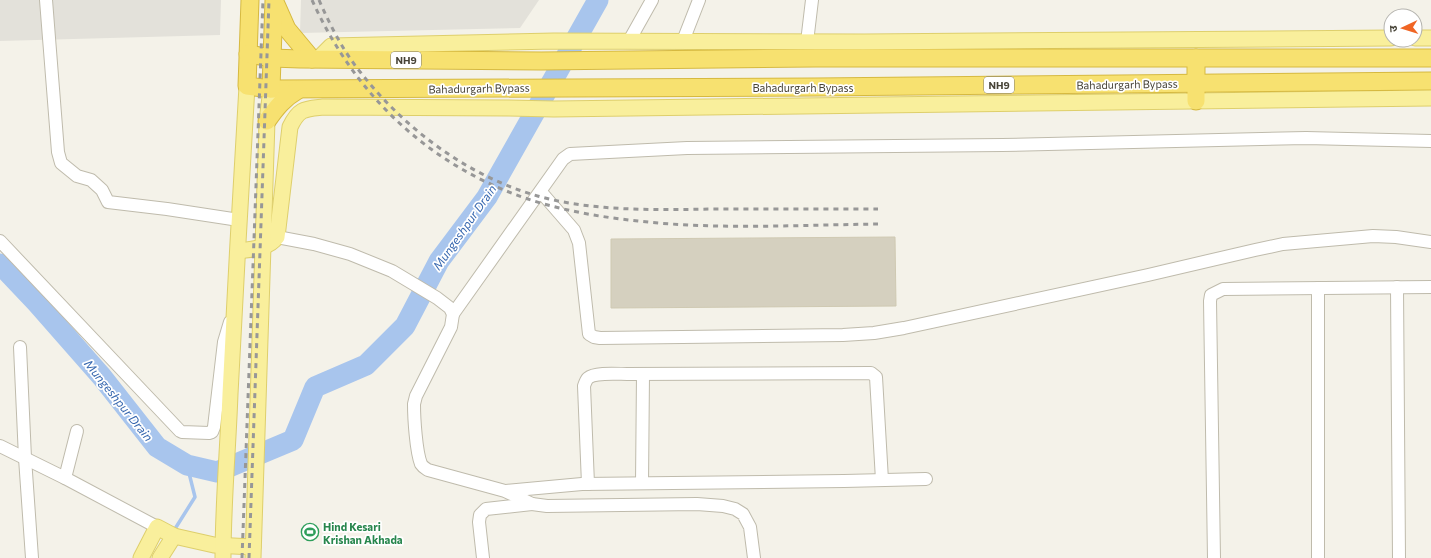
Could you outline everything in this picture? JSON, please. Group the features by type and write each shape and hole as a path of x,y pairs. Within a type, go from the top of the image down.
{"highway":[{"path":"271,89 274,0"},
{"path":"274,0 288,29 315,59"},
{"path":"247,86 250,7"},
{"path":"248,54 272,58"},
{"name":"NH9","path":"272,58 541,61 808,58 1431,58"},
{"path":"1196,58 1196,101"},
{"name":"Bahadurgarh Bypass","path":"247,86 298,90 519,87 816,87 1431,82"},
{"path":"267,121 287,96 298,90"}],"main road":[{"path":"315,59 331,46 554,41 807,42 1383,38"},
{"path":"223,547 234,309 239,251 239,220 247,86"},
{"path":"165,531 223,547 253,549 267,121 271,89"},
{"path":"239,251 263,247 270,244 277,237 290,127 295,118 305,109 324,107 554,109 1431,98"},
{"path":"141,558 165,531"},
{"path":"160,558 165,531"}],"street":[{"path":"46,0 58,152 61,163 77,176 91,180 102,190 108,202 239,220"},
{"path":"629,41 652,0"},
{"path":"683,41 699,0"},
{"path":"807,42 812,0"},
{"path":"532,504 505,491 428,470 422,465 418,454 414,411 416,396 451,327 453,314 567,155 575,153 687,148 1010,145 1298,138 1431,141"},
{"path":"541,192 574,230 579,243 589,334 594,338 843,336 874,333 1029,302 1282,244 1373,236 1396,237 1431,242"},
{"path":"277,237 314,244 350,254 392,271 437,298 450,308 453,314"},
{"path":"0,241 174,426 182,432 209,434 212,432 214,427 224,342 234,309"},
{"path":"1397,287 1399,558"},
{"path":"1318,288 1318,558"},
{"path":"1214,558 1210,301 1212,295 1223,289 1431,288"},
{"path":"20,347 25,458 32,558"},
{"path":"588,484 584,386 586,380 590,376 595,375 643,374 871,374 876,377 882,480"},
{"path":"642,483 643,374"},
{"path":"65,478 77,431"},
{"path":"0,446 65,478 165,531"},
{"path":"505,491 588,484 926,479"},
{"path":"483,558 479,522 480,515 486,509 532,504 547,506 697,504 723,506 735,509 743,514 750,527 754,558"}],"shaded area":[{"path":"0,0 221,0 220,35 0,41"},
{"path":"301,0 539,0 520,28 300,33"}],"building":[{"path":"895,237 896,306 611,308 611,239"}],"waterway":[{"name":"Mungeshpur Drain","path":"0,264 37,303 102,377 157,447 187,465 217,472 293,440 315,387 366,365 405,326 439,261 487,197 598,0"},
{"path":"173,532 195,497 187,465"}],"railway":[{"path":"242,558 263,0"},
{"path":"249,558 269,0"},
{"path":"312,0 329,34 349,65 371,94 396,120 424,144 454,165 487,182 522,197 550,206 594,215 668,224 728,226 878,224"},
{"path":"319,0 337,38 348,56 380,96 424,137 474,170 501,183 558,201 596,207 674,210 878,209"}],"place":[{"name":"Hind Kesari Krishan Akhada","path":"310,532"}]}
